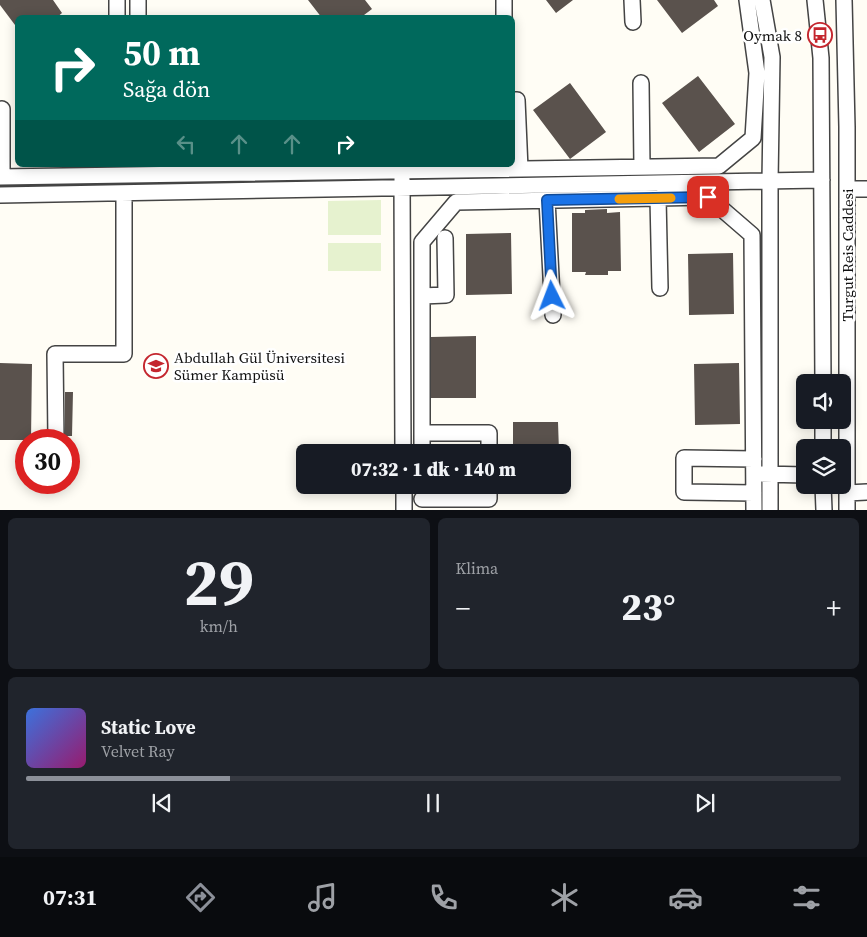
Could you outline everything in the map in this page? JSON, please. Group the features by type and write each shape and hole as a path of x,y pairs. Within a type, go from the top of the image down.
{"street":[{"path":"117,0 117,15"},
{"path":"138,0 138,15"},
{"path":"504,0 504,15"},
{"path":"632,0 633,22"},
{"path":"0,110 2,110 1,177 110,170 402,167 520,169 719,166 753,138 757,73 747,0"},
{"path":"762,0 772,56 770,510"},
{"name":"Turgut Reis Caddesi","path":"815,0 821,58 823,374"},
{"name":"Turgut Reis Caddesi","path":"844,0 847,439"},
{"path":"641,84 642,167"},
{"path":"515,100 517,100 520,169"},
{"path":"402,167 404,444"},
{"path":"0,195 822,180"},
{"path":"846,190 867,189"},
{"path":"56,429 55,354 124,354 124,193"},
{"path":"422,444 422,242 456,202 708,197 752,235 754,510"},
{"path":"658,198 660,288"},
{"path":"547,200 553,315"},
{"path":"422,296 446,296 446,238"},
{"path":"422,433 489,433 489,444"},
{"path":"754,493 684,492 684,458 754,466 770,474 796,475"},
{"path":"851,493 867,492"},
{"path":"404,494 404,510"},
{"path":"422,498 490,499 490,494"},
{"path":"823,494 824,510"},
{"name":"Turgut Reis Caddesi","path":"847,494 847,510"}],"green space":[{"path":"381,200 381,235 328,235 328,201"},
{"path":"328,243 381,243 381,271 328,271"}],"building":[{"path":"0,0 53,0 62,13 60,15 15,15 15,25 0,5"},
{"path":"308,0 365,0 372,9 364,15 320,15"},
{"path":"546,0 573,0 556,13"},
{"path":"657,0 714,0 718,6 682,33"},
{"path":"698,76 735,124 699,152 662,103"},
{"path":"570,83 606,132 570,159 533,110"},
{"path":"607,209 607,213 620,212 621,271 608,271 608,275 585,275 586,272 572,272 572,213 585,213 585,210"},
{"path":"511,233 512,294 466,295 466,234"},
{"path":"733,253 734,314 689,315 688,254"},
{"path":"476,336 476,398 431,398 431,337"},
{"path":"0,363 32,364 31,429 15,429 15,440 0,440"},
{"path":"739,363 740,424 695,425 694,364"},
{"path":"65,392 73,392 72,429 65,429"},
{"path":"513,422 558,422 559,444 513,444"}],"slow traffic":[{"path":"619,199 671,198"}],"place":[{"name":"Oymak 8","path":"820,35"},
{"name":"Abdullah Gül Üniversitesi Sümer Kampüsü","path":"156,366"}],"route":[{"path":"552,296 547,200 708,197"}]}
